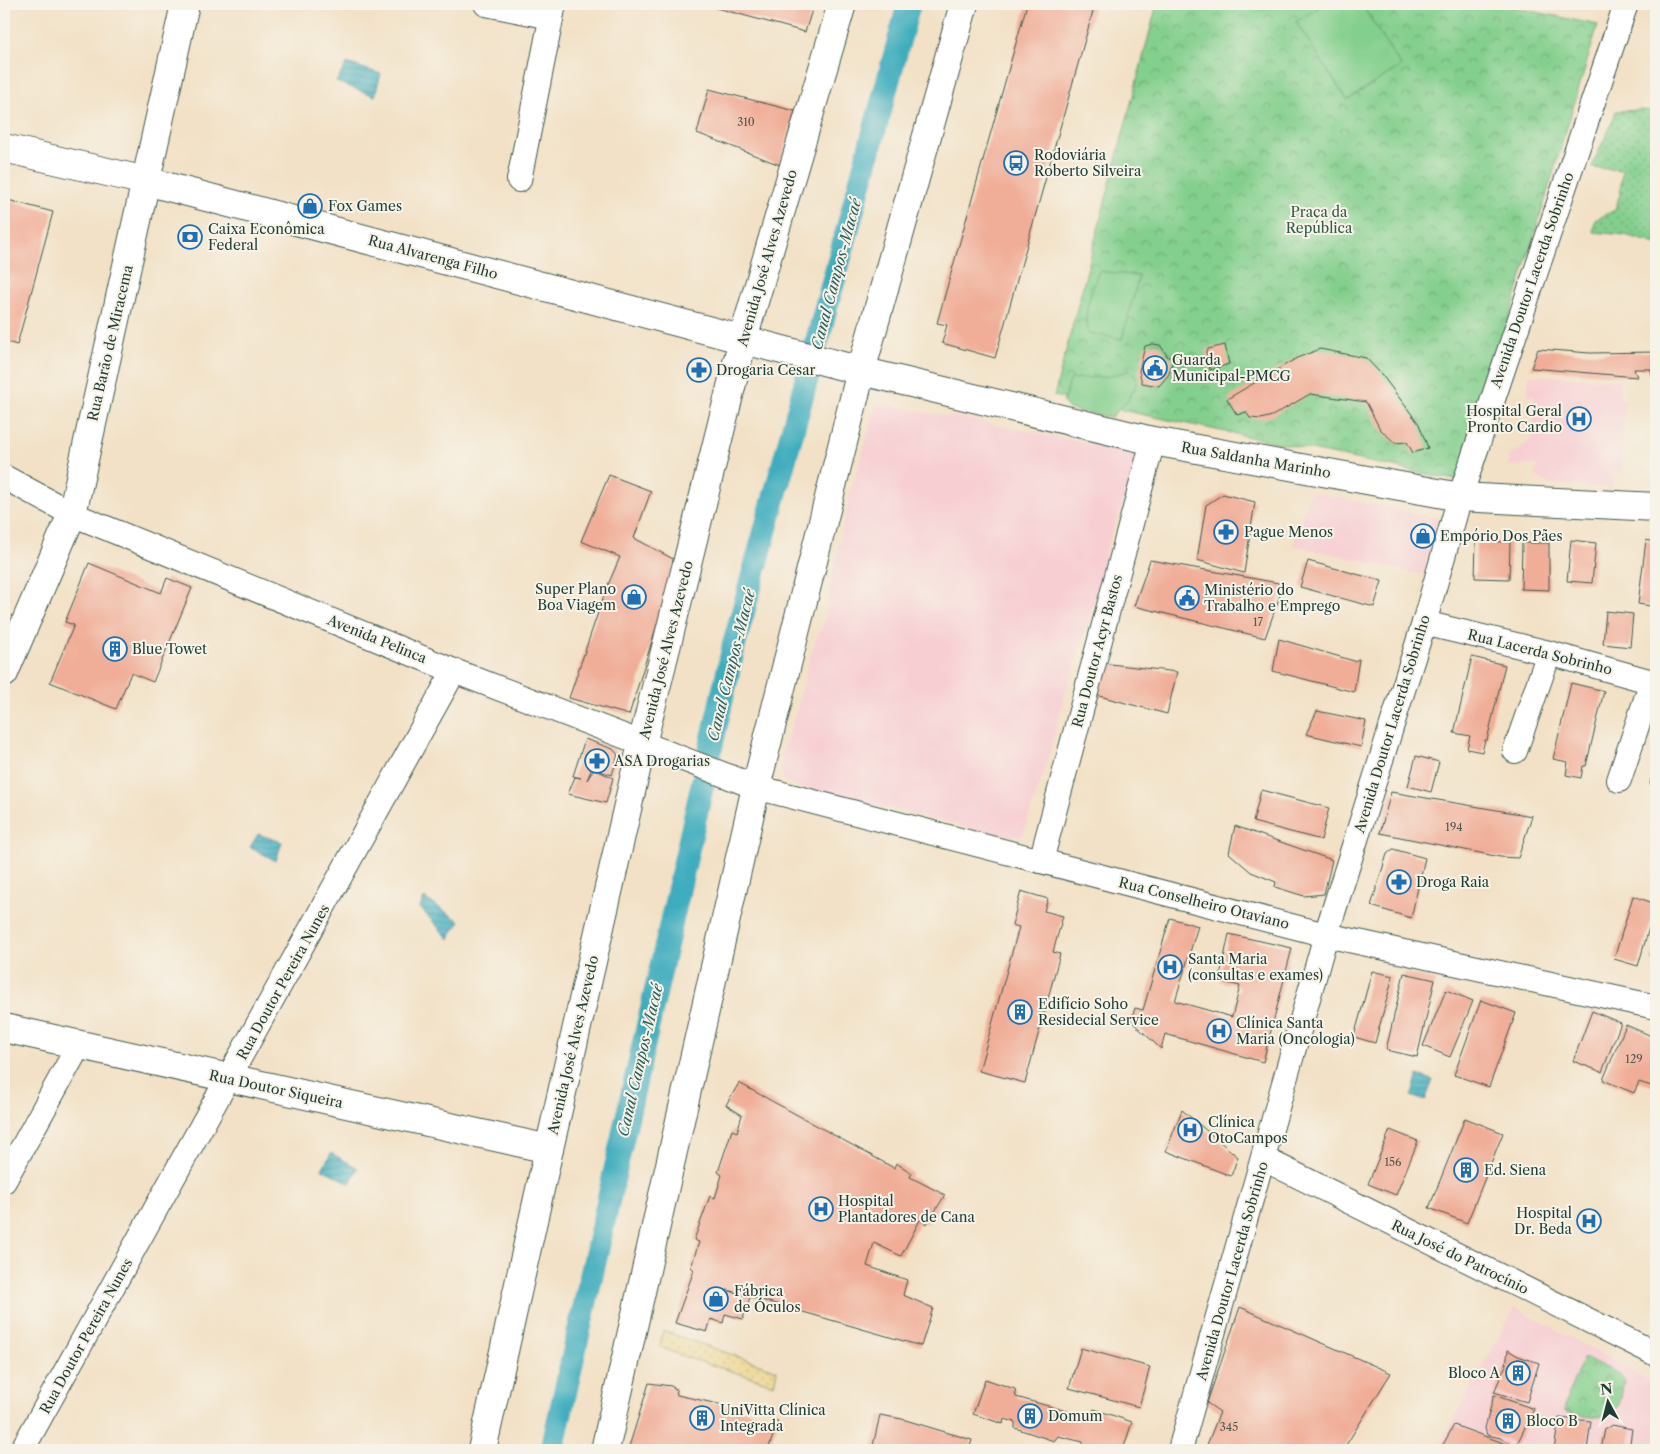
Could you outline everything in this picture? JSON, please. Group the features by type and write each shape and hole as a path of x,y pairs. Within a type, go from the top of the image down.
{"main road":[{"name":"Rua Barão de Miracema","path":"4,673 72,514 185,4"},
{"name":"Avenida José Alves Azevedo","path":"482,1450 548,1149 642,744 743,339 842,4"},
{"path":"605,1450 756,787 861,372 964,4"},
{"name":"Rua Alvarenga Filho","path":"4,148 146,181 861,372"},
{"name":"Rua Saldanha Marinho","path":"861,372 1153,441 1460,497 1656,507"},
{"name":"Rua Doutor Siqueira","path":"4,1028 548,1149"}],"street":[{"path":"486,4 552,10 519,180"},
{"name":"Avenida Doutor Lacerda Sobrinho","path":"1180,1450 1326,935 1424,623 1460,497 1626,4"},
{"name":"Rua Doutor Acyr Bastos","path":"1040,861 1153,441"},
{"name":"Avenida Pelinca","path":"4,477 72,514 454,671 722,776 756,787"},
{"name":"Rua Lacerda Sobrinho","path":"1424,623 1549,653 1654,682"},
{"path":"1515,750 1549,653"},
{"name":"Rua Doutor Pereira Nunes","path":"22,1450 230,1079 454,671"},
{"path":"1619,780 1654,682"},
{"name":"Rua Conselheiro Otaviano","path":"756,787 1326,935 1656,1007"},
{"path":"4,1181 78,1045"},
{"name":"Rua José do Patrocínio","path":"1264,1159 1656,1354"}],"shaded area":[{"name":"Hospital Geral Pronto Cardio","path":"1529,375 1620,380 1619,399 1625,400 1621,472 1612,472 1611,488 1549,484 1536,476 1536,465 1509,466 1509,457 1532,439 1535,396 1528,395"},
{"path":"877,402 914,411 962,418 1098,445 1141,457 1111,534 1092,610 1064,698 1050,752 1022,837 991,835 947,822 805,790 784,781 780,761 798,706 810,655 826,615 832,575 851,491"},
{"path":"1310,492 1438,518 1423,575 1293,545"},
{"path":"1515,1307 1656,1385 1656,1450 1437,1450"}],"green space":[{"name":"Praça da República","path":"1157,4 1499,4 1598,25 1460,481 1054,396"},
{"path":"1324,4 1361,4 1401,66 1347,100 1296,22"},
{"path":"1616,111 1656,111 1656,244 1625,235 1593,232 1595,220 1615,210 1620,194 1622,170 1592,168"},
{"path":"1099,271 1139,276 1122,339 1089,333 1086,318 1087,310"},
{"path":"1131,370 1135,376 1136,383 1134,389 1126,402 1111,418 1069,409 1063,402 1071,379 1105,377"},
{"path":"1584,1357 1617,1373 1624,1380 1619,1404 1615,1411 1609,1415 1586,1417 1564,1411 1568,1394"}],"sand":[{"path":"663,1331 777,1370 774,1384 685,1357 660,1347"}],"water":[{"path":"347,63 381,74 375,96 336,82"},
{"path":"258,834 282,842 276,861 250,847"},
{"path":"424,898 460,921 449,939 420,908"},
{"path":"1418,1075 1433,1080 1425,1101 1411,1096"},
{"path":"331,1153 358,1168 350,1183 322,1169"}],"building":[{"path":"702,4 814,4 805,32"},
{"name":"Rodoviária Roberto Silveira","path":"1027,4 1095,4 995,358 942,343 947,325 937,323"},
{"path":"709,89 795,111 780,165 697,133"},
{"path":"4,199 53,212 17,345 4,341"},
{"name":"Guarda Municipal-PMCG","path":"1160,345 1168,357 1173,359 1169,374 1159,386 1142,383 1139,371 1145,346"},
{"path":"1225,345 1229,364 1210,370 1206,352 1208,349"},
{"path":"1320,349 1366,358 1382,375 1419,424 1428,448 1413,453 1407,442 1395,443 1380,429 1366,402 1310,394 1272,416 1261,419 1250,418 1246,412 1237,415 1227,399 1297,358"},
{"path":"1538,349 1590,353 1656,352 1656,377 1652,376 1651,369 1634,369 1637,377 1531,368"},
{"name":"Super Plano Boa Viagem","path":"609,475 651,491 634,538 675,560 629,715 569,698 605,592 620,557 581,541"},
{"name":"Pague Menos","path":"1223,494 1255,502 1244,573 1197,560 1206,505"},
{"path":"1571,540 1596,543 1592,583 1567,581"},
{"path":"1646,540 1656,542 1656,607 1638,604"},
{"path":"1476,541 1510,542 1509,579 1475,578"},
{"path":"1522,543 1549,543 1549,590 1521,589"},
{"path":"1150,560 1284,584 1265,638 1134,606"},
{"path":"1308,561 1382,581 1374,607 1300,587"},
{"name":"Blue Towet","path":"89,563 161,593 167,578 192,588 153,682 131,673 116,709 50,682 74,625 65,622"},
{"path":"1606,611 1633,614 1630,647 1603,644"},
{"path":"1279,639 1354,661 1359,659 1354,692 1273,671"},
{"path":"1472,657 1505,665 1487,740 1485,740 1482,752 1467,749 1470,736 1454,733"},
{"path":"1102,663 1177,672 1167,714 1092,694"},
{"path":"1571,683 1604,691 1586,766 1583,766 1581,778 1566,775 1568,762 1553,759"},
{"path":"1317,711 1366,721 1361,747 1306,734"},
{"path":"585,739 613,749 618,755 612,775 592,768 587,780 594,769 613,778 606,803 568,794 575,777 581,778 573,776"},
{"path":"1416,756 1439,762 1431,792 1408,786"},
{"path":"1656,761 1656,786 1650,784"},
{"path":"1261,790 1329,808 1321,840 1253,822"},
{"path":"1391,792 1532,816 1518,858 1500,857 1380,833"},
{"path":"1235,826 1332,860 1324,894 1304,896 1275,887 1276,882 1251,872 1229,853"},
{"name":"Droga Raia","path":"1393,849 1425,858 1411,918 1371,906 1387,854"},
{"name":"Edifício Soho Residecial Service","path":"1021,891 1048,899 1044,911 1063,916 1053,952 1060,954 1025,1083 979,1071 1019,927 1012,925"},
{"path":"1633,896 1656,904 1638,966 1614,959"},
{"path":"1170,918 1198,926 1175,1001 1232,1017 1240,986 1219,981 1229,934 1292,948 1263,1062 1165,1034 1161,1049 1131,1021 1135,1008 1143,1010"},
{"path":"1656,943 1656,962 1651,961"},
{"path":"1372,971 1393,976 1375,1043 1354,1037"},
{"path":"1404,973 1435,980 1417,1057 1386,1050"},
{"path":"1446,990 1473,1001 1450,1057 1423,1046"},
{"path":"1481,1000 1516,1013 1489,1087 1454,1075"},
{"path":"1592,1011 1621,1023 1602,1072 1573,1061"},
{"path":"1626,1025 1656,1038 1656,1086 1639,1082 1634,1093 1603,1080"},
{"name":"Hospital Plantadores de Cana","path":"739,1083 894,1168 896,1163 912,1173 910,1177 945,1195 927,1224 920,1220 901,1256 874,1243 867,1266 907,1280 903,1295 933,1308 921,1346 727,1290 750,1297 743,1319 725,1314 723,1323 711,1319 707,1332 675,1323 694,1270 691,1267 699,1242 694,1240 710,1196 715,1198 722,1175 718,1172 732,1130 737,1132 742,1115 726,1105"},
{"name":"Clínica OtoCampos","path":"1182,1110 1238,1157 1231,1176 1166,1151"},
{"name":"Ed. Siena","path":"1465,1118 1503,1133 1467,1223 1429,1208"},
{"path":"1390,1130 1418,1141 1396,1195 1368,1184"},
{"path":"1240,1307 1391,1373 1343,1450 1205,1450 1220,1412 1207,1403"},
{"path":"1081,1348 1150,1367 1139,1407 1069,1388"},
{"name":"Bloco A","path":"1508,1350 1518,1356 1539,1363 1527,1402 1494,1392 1506,1365"},
{"name":"Domum","path":"985,1379 1015,1389 1016,1397 1088,1417 1094,1409 1132,1422 1123,1450 1083,1449 1083,1442 1058,1436 1054,1441 1015,1428 1015,1422 1004,1419 1003,1424 973,1414"},
{"name":"UniVitta Clínica Integrada","path":"649,1383 671,1386 676,1389 677,1395 737,1408 778,1421 768,1450 628,1450"},
{"name":"Bloco B","path":"1494,1395 1534,1409 1516,1446 1501,1438 1487,1435 1485,1428"},
{"path":"880,1415 902,1419 972,1440 969,1450 872,1450"},
{"path":"1559,1418 1591,1421 1587,1450 1554,1450"},
{"path":"1454,1425 1506,1444 1503,1450 1440,1450"},
{"path":"1612,1425 1632,1429 1629,1450 1601,1450 1605,1429"}],"waterway":[{"name":"Canal Campos-Macaé","path":"552,1450 734,645 909,4"}],"place":[{"name":"Rodoviária Roberto Silveira","path":"1016,163"},
{"name":"Fox Games","path":"310,206"},
{"name":"Caixa Econômica Federal","path":"190,237"},
{"name":"Guarda Municipal-PMCG","path":"1155,368"},
{"name":"Drogaria Cesar","path":"699,370"},
{"name":"Hospital Geral Pronto Cardio","path":"1579,419"},
{"name":"Pague Menos","path":"1226,532"},
{"name":"Empório Dos Pães","path":"1423,536"},
{"name":"Super Plano Boa Viagem","path":"634,597"},
{"name":"Ministério do Trabalho e Emprego","path":"1187,598"},
{"name":"Blue Towet","path":"115,649"},
{"name":"ASA Drogarias","path":"597,761"},
{"name":"Droga Raia","path":"1399,882"},
{"name":"Santa Maria (consultas e exames)","path":"1170,967"},
{"name":"Edifício Soho Residecial Service","path":"1020,1012"},
{"name":"Clínica Santa Maria (Oncologia)","path":"1219,1031"},
{"name":"Clínica OtoCampos","path":"1190,1130"},
{"name":"Ed. Siena","path":"1466,1170"},
{"name":"Hospital Plantadores de Cana","path":"821,1209"},
{"name":"Hospital Dr. Beda","path":"1589,1221"},
{"name":"Fábrica de Óculos","path":"716,1299"},
{"name":"Bloco A","path":"1518,1373"},
{"name":"Domum","path":"1030,1416"},
{"name":"UniVitta Clínica Integrada","path":"702,1418"},
{"name":"Bloco B","path":"1508,1421"}]}
